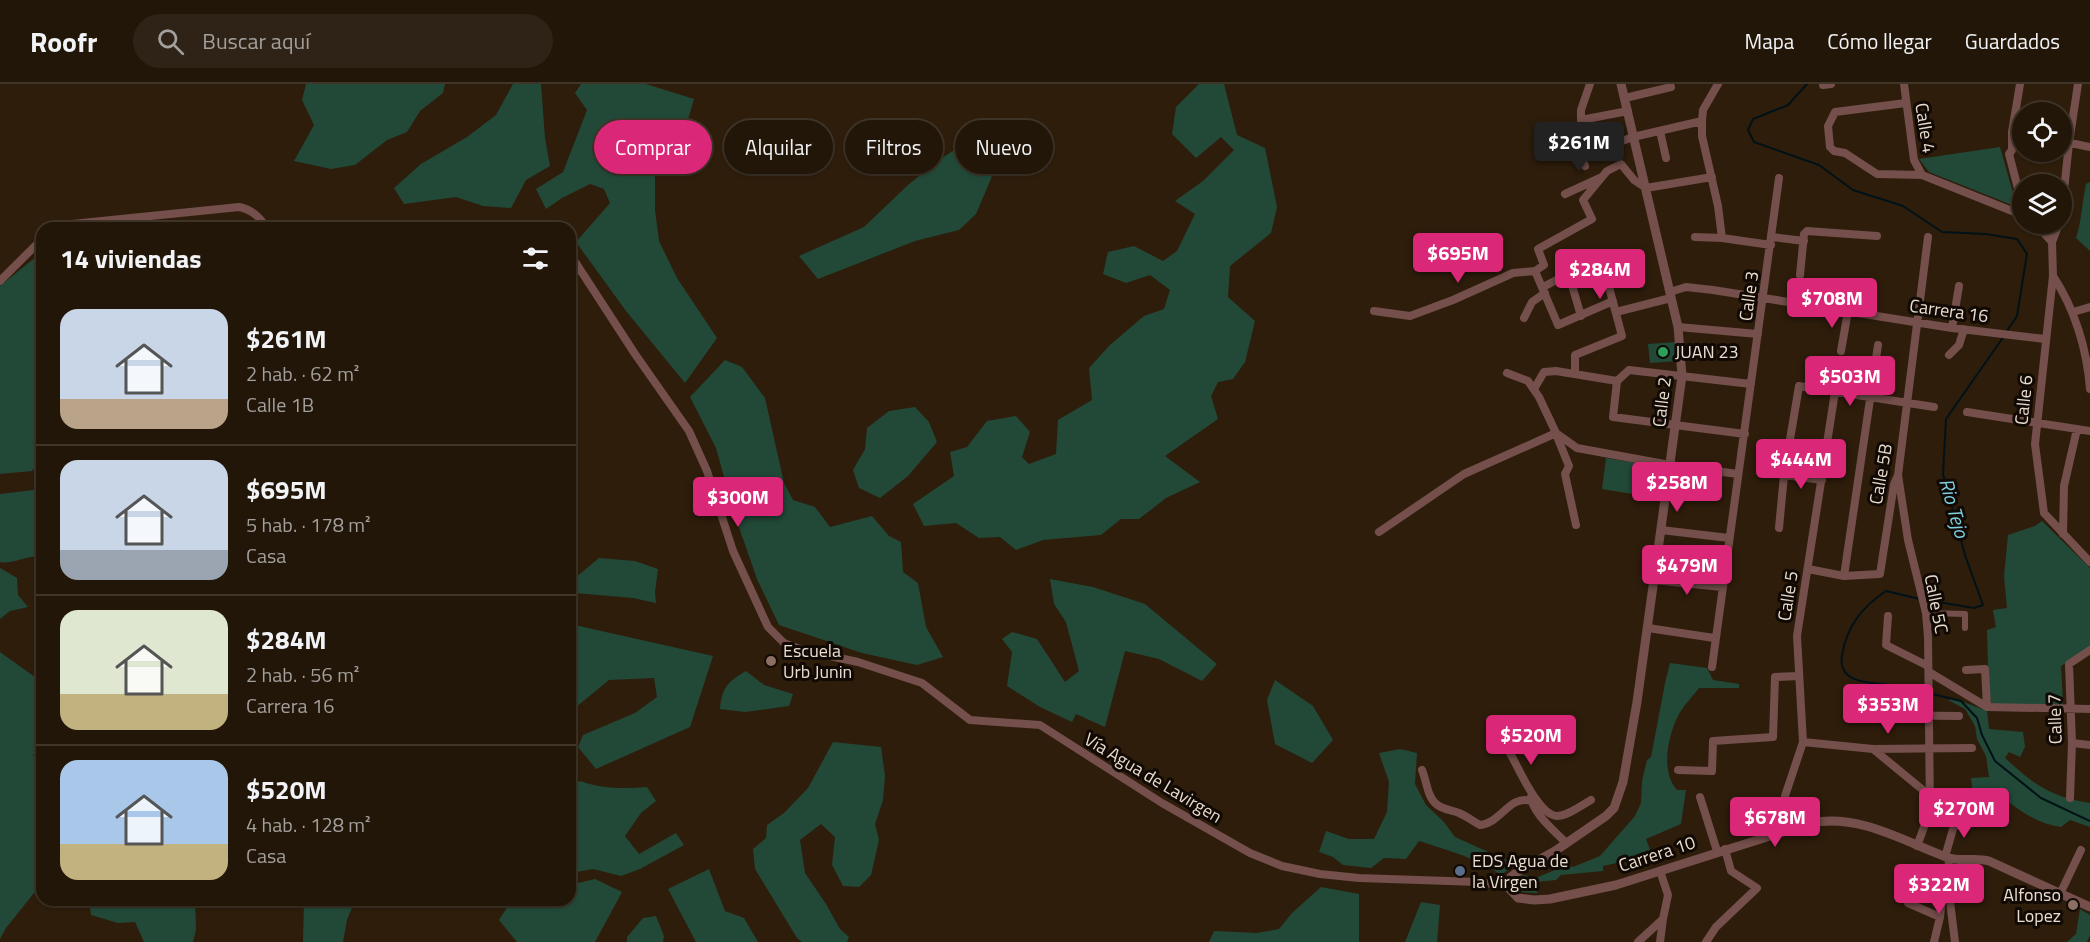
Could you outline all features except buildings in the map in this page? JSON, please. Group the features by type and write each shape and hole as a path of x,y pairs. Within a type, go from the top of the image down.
{"street":[{"path":"1590,84 1581,110 1581,120 1628,111"},
{"name":"Calle 2","path":"1507,886 1516,873 1566,843 1614,808 1623,782 1632,742 1682,376 1678,327 1621,84"},
{"path":"1718,84 1703,110 1702,136 1712,177 1722,238"},
{"name":"Calle 4","path":"1904,84 1914,160 1922,175"},
{"path":"2017,102 2020,84"},
{"name":"Calle 6","path":"2072,111 2078,84"},
{"path":"1624,98 1671,87"},
{"path":"1906,103 1835,112 1828,126 1830,147 1834,151 1845,153 1877,174 1922,175 2012,211"},
{"path":"1585,166 1581,156 1633,137 1702,121"},
{"path":"1660,131 1666,158"},
{"path":"2072,143 2090,147"},
{"path":"2012,150 2009,154 2014,174"},
{"path":"1374,312 1410,316 1453,300 1513,273 1535,272 1545,265 1538,249 1592,219 1583,200 1607,171 1621,164 1634,180 1646,188 1712,177"},
{"path":"1565,194 1604,177"},
{"name":"Calle 3","path":"1712,667 1714,638 1745,434 1779,178"},
{"path":"92,222 239,207 249,209 263,222"},
{"path":"1800,275 1805,232 1877,236"},
{"path":"2045,234 2052,242"},
{"name":"Calle 6","path":"2055,234 2052,242 2052,276 2035,444 2036,463 2044,513 2088,557"},
{"path":"1695,237 1804,242"},
{"name":"Calle 5B","path":"1844,576 1880,574 1894,484 1898,475 1928,237"},
{"path":"0,281 36,245"},
{"path":"1524,318 1532,302 1544,290 1601,257 1622,336 1575,355 1575,374"},
{"name":"Vía Agua de Lavirgen","path":"576,263 689,431 707,471 733,551 768,627 784,643 802,650 858,662 922,683 970,720 982,719 1040,725 1162,803 1250,853 1282,866 1320,874 1359,878 1478,882 1507,886"},
{"path":"1535,272 1558,325 1613,300"},
{"path":"1569,275 1581,315"},
{"path":"2052,276 2073,312 2084,349 2090,389"},
{"path":"1952,327 1959,286"},
{"name":"Carrera 16","path":"1616,312 1671,295 1686,287 2045,339"},
{"path":"2073,312 2090,307"},
{"path":"1841,351 1848,312"},
{"path":"1678,327 1758,334"},
{"path":"1949,355 1959,345 1964,329"},
{"path":"1808,569 1844,576 1878,345"},
{"name":"Calle 5","path":"1792,829 1785,796 1803,742 1797,636 1839,366"},
{"path":"1745,434 1613,417 1617,381 1629,370 1751,384"},
{"path":"1534,389 1544,372 1556,371 1617,381"},
{"path":"1507,373 1528,381 1556,432 1569,466 1565,474 1576,525"},
{"path":"1779,528 1784,475 1799,386 1934,407"},
{"path":"1967,412 2090,431"},
{"path":"2063,534 2064,486 2077,429"},
{"path":"1556,432 1576,448 1670,465 1738,474"},
{"path":"1379,532 1464,474 1556,432"},
{"path":"1784,475 1822,480"},
{"name":"Calle 5C","path":"1898,475 1908,540 1926,611 1928,637 1930,812 1917,846"},
{"path":"1661,530 1729,538"},
{"path":"1653,580 1722,587"},
{"path":"1926,611 1965,614 1965,628"},
{"path":"1888,616 1886,645 1987,707 2090,709"},
{"path":"1648,628 1714,638"},
{"name":"Calle 7","path":"2070,798 2072,743 2069,664 2090,650"},
{"path":"1966,670 1985,669 1987,707"},
{"path":"1678,770 1712,771 1713,741 1773,737 1775,677 1799,676"},
{"path":"1868,715 1959,716"},
{"path":"1803,742 1873,749 1972,748"},
{"path":"2072,743 2090,745"},
{"path":"1873,749 1929,795"},
{"path":"1510,753 1531,791 1545,810 1555,816 1560,816 1591,800"},
{"path":"1422,770 1428,792 1435,804 1442,810 1458,813 1480,825 1489,823 1511,804 1521,800 1531,801"},
{"path":"1531,791 1531,801 1566,843"},
{"path":"1700,797 1731,871 1757,888 1716,927 1706,942"},
{"path":"1955,942 1947,858 1953,830 1965,813"},
{"name":"Carrera 10","path":"1507,886 1518,898 1550,899 1616,885 1821,820 1840,820 1858,823 1954,860 1978,858 1989,861 2090,907"},
{"path":"2061,894 2081,850"},
{"path":"1660,871 1668,895 1660,942"},
{"path":"1934,942 1942,897 1948,885"},
{"path":"1908,903 1940,917"},
{"path":"1638,942 1663,919"}],"green space":[{"path":"306,84 445,84 443,93 420,111 407,132 387,140 355,165 331,169 294,161 314,125 302,100"},
{"path":"513,84 541,84 545,138 550,166 526,180 511,208 483,206 456,197 404,204 394,188 421,164 467,137 496,115"},
{"path":"581,84 646,84 694,99 688,120 594,120 594,174 656,174 655,210 659,241 677,278 717,338 685,383 626,311 576,242 610,203 604,189 590,184 546,209 536,189 563,172 587,110 575,93"},
{"path":"1199,84 1224,84 1237,135 1265,148 1277,207 1271,233 1230,266 1228,297 1255,321 1245,362 1233,379 1218,382 1211,396 1218,419 1165,456 1200,482 1166,498 1139,519 1121,519 1101,535 1043,540 1016,550 1000,537 979,538 956,523 924,526 913,504 954,476 950,452 967,447 987,421 1016,416 1030,432 1022,457 1029,464 1056,454 1058,420 1092,400 1089,368 1110,345 1144,316 1164,309 1170,290 1150,275 1126,283 1103,274 1108,252 1134,246 1163,261 1177,251 1195,214 1175,201 1203,181 1234,150 1221,137 1196,158 1172,134 1176,107"},
{"path":"2000,147 2012,189 2012,205 1929,172 1919,159"},
{"path":"955,150 955,174 993,174 976,214 959,230 915,241 818,279 799,256 864,227 922,174 943,174 943,157"},
{"path":"2090,182 2090,251 2076,238 2086,184"},
{"path":"36,257 36,466 32,471 0,474 0,286"},
{"name":"JUAN 23","path":"1676,342 1678,361 1650,363 1648,344"},
{"path":"725,360 742,367 765,398 784,483 793,500 815,507 830,527 872,516 889,536 901,542 903,572 918,583 926,627 943,657 917,665 862,653 779,625 757,579 734,513 716,448 690,397"},
{"path":"915,407 929,422 937,442 908,476 880,498 859,488 853,470 865,449 867,428 889,411"},
{"path":"1606,458 1661,467 1657,498 1602,489"},
{"path":"36,490 36,556 5,563 0,562 0,494"},
{"path":"2042,521 2090,568 2090,647 2061,666 2063,705 1989,705 1987,630 1996,627 1993,610 2007,608 2004,576 2008,535 2035,526"},
{"path":"599,558 635,561 658,569 656,603 633,598 576,593 576,577"},
{"path":"0,568 17,578 18,595 28,607 10,611 0,619"},
{"path":"1050,579 1093,587 1145,604 1217,664 1202,681 1159,659 1125,651 1105,727 1076,714 1072,722 1040,707 1007,686 1012,652 1002,639 1012,632 1037,639 1065,682 1079,671 1066,622 1054,604"},
{"path":"576,625 713,656 690,727 596,769 578,747 583,735 635,713 657,697 654,678 609,680 576,707"},
{"path":"0,652 36,678 36,748 33,756 36,757 36,890 0,939"},
{"path":"1670,663 1707,668 1713,680 1739,684 1739,688 1699,688 1681,711 1675,723 1669,742 1667,763 1672,782 1677,790 1686,790 1681,824 1646,839 1653,858 1603,866 1603,871 1561,875 1556,880 1536,882 1537,893 1522,892 1514,887 1514,881 1523,875 1538,877 1567,865 1573,867 1600,856 1635,816 1641,803 1642,781 1647,760 1651,757"},
{"path":"746,671 764,685 793,694 789,706 745,712 720,709 722,696 727,686"},
{"path":"1275,680 1313,706 1333,740 1312,763 1275,744 1267,700"},
{"path":"1953,698 1987,711 1989,729 2023,732 2025,747 2020,757 2009,752 2005,758 2043,788 2063,797 2090,803 2090,827 2070,820 2061,827 2044,823 2028,816 2000,795 1992,801 1973,795 1971,778 1989,777 1986,756 1977,739 1975,726 1965,709 1948,700"},
{"path":"833,742 881,747 885,776 883,800 875,824 879,840 871,875 859,887 843,886 832,865 835,837 821,824 800,840 805,873 840,929 849,937 847,942 802,942 797,938 755,869 753,849 766,838 767,825 784,813 808,788"},
{"path":"1400,749 1417,753 1415,784 1426,805 1444,822 1455,837 1515,864 1501,875 1472,859 1419,841 1406,859 1384,858 1371,868 1343,865 1333,857 1319,852 1326,831 1349,839 1374,839 1387,812 1389,782 1379,753"},
{"path":"580,781 613,788 647,787 656,801 641,813 625,836 639,854 676,833 684,845 640,869 621,876 593,869 576,872 576,783"},
{"path":"709,869 725,911 744,918 758,942 696,942 668,889"},
{"path":"595,879 622,892 595,942 517,942 499,920 508,906 576,906 576,884"},
{"path":"1321,887 1359,894 1359,942 1209,942 1214,931 1257,933 1279,929 1292,913"},
{"path":"1421,902 1440,905 1437,942 1405,942"},
{"path":"90,906 195,906 196,930 193,942 144,942 135,922 118,923 91,915"},
{"path":"304,906 353,906 347,920 343,942 303,942"},
{"path":"2080,909 2090,915 2090,935 2087,942 2067,942 2076,934"},
{"path":"656,916 664,936 663,942 627,942 627,937 643,918"}],"waterway":[{"name":"Rio Tejo","path":"1807,84 1788,105 1753,119 1748,130 1754,142 1819,165 1853,190 1903,206 1942,232 1986,234 2017,239 2027,254 2017,316 2007,331"},
{"name":"Rio Tejo","path":"1926,600 1974,608 1983,605 1965,555 1943,474 1946,419 2004,336"},
{"name":"Rio Tejo","path":"1920,599 1886,591 1877,597 1852,626 1844,645 1842,666 1845,672 1854,679 1927,692"},
{"name":"Rio Tejo","path":"1932,694 1961,701 1977,718 1982,735 1995,761 2041,798 2090,821"}],"place":[{"name":"JUAN 23","path":"1663,352"},
{"name":"Escuela Urb Junin","path":"771,661"},
{"name":"EDS Agua de la Virgen","path":"1460,871"},
{"name":"Alfonso Lopez","path":"2073,905"}]}
